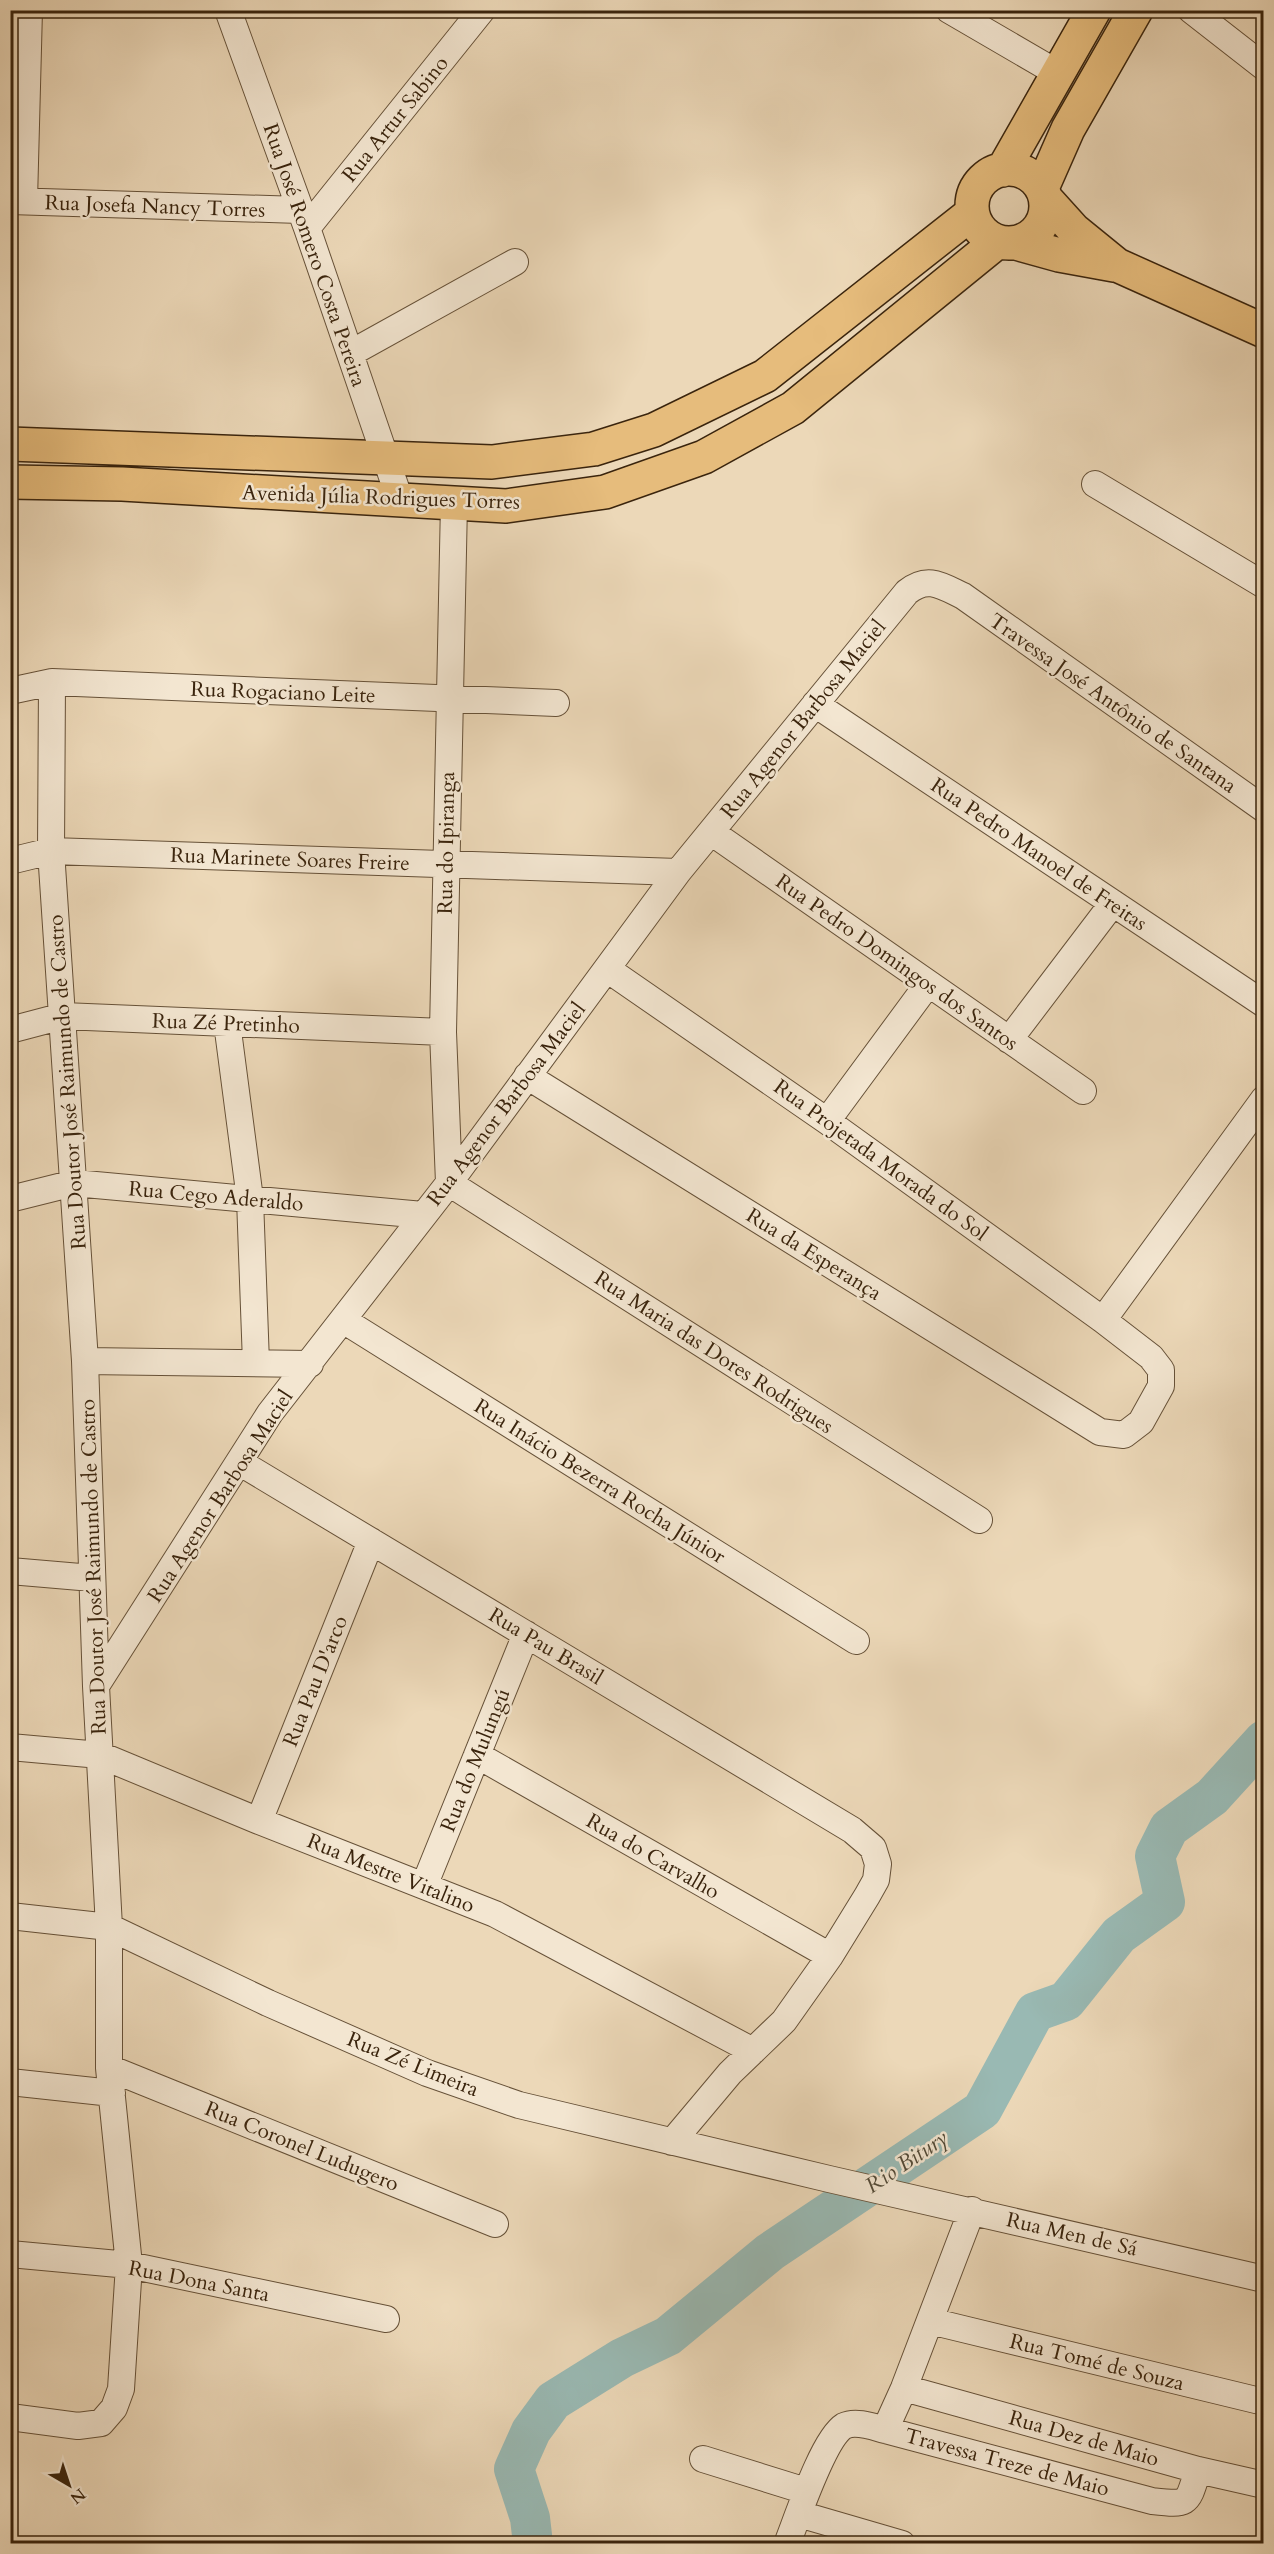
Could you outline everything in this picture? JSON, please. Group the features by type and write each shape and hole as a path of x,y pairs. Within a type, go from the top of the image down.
{"main road":[{"path":"1003,170 1094,10"},
{"path":"1006,242 1036,232 1046,211 1044,194 1068,129 1136,10"},
{"path":"1117,265 1074,230 1044,194 1035,179 1025,172 1003,170 991,173 975,190 972,213 980,231 1006,242 1059,255 1117,265 1263,331"},
{"name":"Avenida Júlia Rodrigues Torres","path":"10,444 492,462 594,450 654,430 765,376 972,213"},
{"name":"Avenida Júlia Rodrigues Torres","path":"10,482 122,484 496,506 605,492 704,456 789,410 1006,242"},
{"path":"765,376 789,410"},
{"path":"122,484 125,448"},
{"path":"492,462 496,506"}],"street":[{"path":"17,201 29,10"},
{"name":"Rua José Romero Costa Pereira","path":"228,10 304,219 400,500"},
{"name":"Rua Artur Sabino","path":"304,219 482,10"},
{"path":"949,10 1059,74"},
{"path":"1191,10 1263,67"},
{"name":"Rua Josefa Nancy Torres","path":"17,201 304,219"},
{"path":"351,353 515,262"},
{"path":"1095,483 1263,585"},
{"path":"10,497 62,484"},
{"name":"Rua do Ipiranga","path":"449,1183 443,1032 454,503"},
{"name":"Rua Agenor Barbosa Maciel","path":"96,1686 270,1413 449,1183 678,872 907,592 918,584 928,582 963,596"},
{"name":"Travessa José Antônio de Santana","path":"963,596 1263,809"},
{"name":"Rua Rogaciano Leite","path":"10,692 52,682 556,703"},
{"name":"Rua Doutor José Raimundo de Castro","path":"10,2417 78,2426 101,2423 114,2408 121,2388 129,2265 111,2080 109,1928 96,1686 85,1361 51,851 52,682"},
{"name":"Rua Pedro Manoel de Freitas","path":"815,704 1263,1004"},
{"name":"Rua Pedro Domingos dos Santos","path":"711,832 1083,1091"},
{"name":"Rua Marinete Soares Freire","path":"10,861 51,851 678,872"},
{"path":"1009,1040 1113,903"},
{"name":"Rua Projetada Morada do Sol","path":"607,969 827,1121 1151,1357"},
{"path":"827,1121 928,984"},
{"name":"Rua Zé Pretinho","path":"10,1029 63,1016 443,1032"},
{"path":"227,1023 250,1199 256,1363"},
{"name":"Rua da Esperança","path":"527,1076 1101,1432 1124,1436 1141,1422 1161,1386 1161,1370 1151,1357"},
{"path":"1103,1320 1263,1099"},
{"name":"Rua Cego Aderaldo","path":"10,1199 74,1183 423,1215"},
{"name":"Rua Maria das Dores Rodrigues","path":"449,1183 979,1521"},
{"name":"Rua Inácio Bezerra Rocha Júnior","path":"344,1320 856,1641"},
{"path":"85,1361 310,1364"},
{"name":"Rua Pau Brasil","path":"239,1462 852,1830 873,1848 878,1864 876,1880 830,1956 784,2020 730,2073 672,2142"},
{"name":"Rua Pau D'arco","path":"259,1821 371,1541"},
{"path":"10,1570 92,1578"},
{"name":"Rua do Mulungú","path":"424,1886 526,1634"},
{"name":"Rua Mestre Vitalino","path":"10,1747 100,1755 259,1821 495,1914 753,2051"},
{"name":"Rua do Carvalho","path":"477,1755 830,1956"},
{"name":"Rua Zé Limeira","path":"10,1916 109,1928 268,2003 427,2073 519,2104 881,2190"},
{"name":"Rua Coronel Ludugero","path":"10,2082 111,2080 495,2224"},
{"name":"Rua Men de Sá","path":"881,2190 1263,2279"},
{"path":"788,2544 802,2503 838,2432 852,2424 874,2427 904,2388 972,2210"},
{"name":"Rua Dona Santa","path":"10,2254 129,2265 386,2319"},
{"name":"Rua Tomé de Souza","path":"930,2321 1263,2402"},
{"name":"Rua Dez de Maio","path":"904,2388 1198,2470 1263,2485"},
{"name":"Travessa Treze de Maio","path":"874,2427 1152,2501 1180,2503 1185,2500 1190,2496 1198,2470"},
{"path":"703,2459 902,2544"}],"waterway":[{"name":"Rio Bitury","path":"533,2544 530,2518 514,2469 531,2431 553,2401 622,2358 668,2336 770,2252 982,2110 1035,2012 1066,2001 1119,1935 1165,1902 1155,1856 1169,1828 1212,1797 1264,1740"}]}
